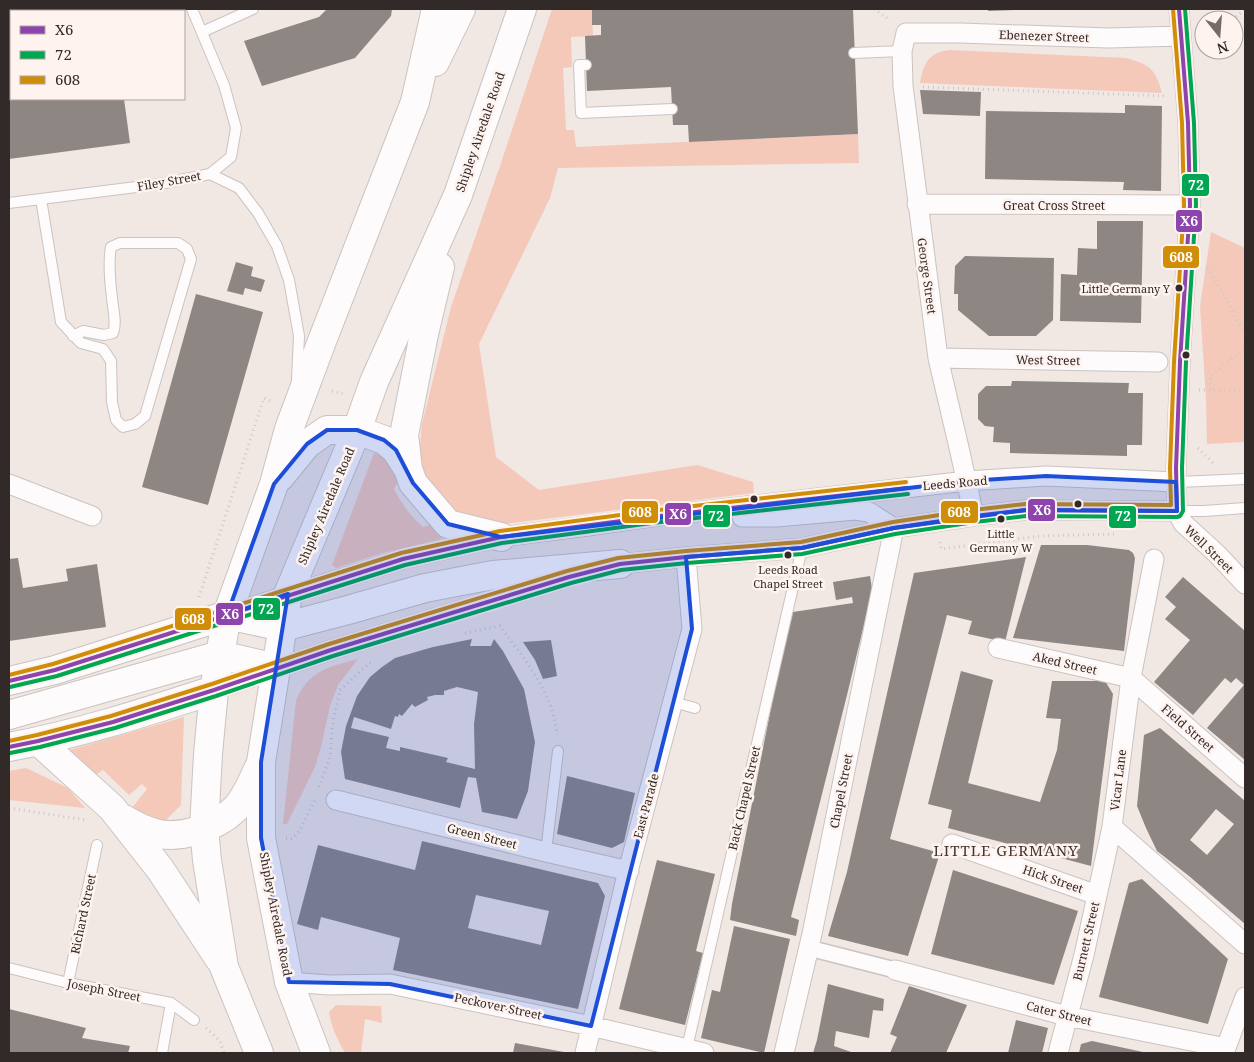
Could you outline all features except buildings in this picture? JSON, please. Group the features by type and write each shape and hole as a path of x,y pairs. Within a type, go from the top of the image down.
{"main road":[{"path":"415,102 436,9"},
{"path":"224,967 207,860 204,828 214,690 227,615 274,484 289,429 322,341 415,102 461,9"},
{"name":"Shipley Airedale Road","path":"316,1053 289,982 261,838 261,762 288,594 357,430 374,382 458,195 522,9"},
{"path":"408,469 404,435 424,334 458,195"},
{"path":"274,484 307,444 326,430 357,430 384,440 396,450 408,469 413,483 448,524 501,537"},
{"path":"227,615 283,627 425,588 494,575 620,564"},
{"name":"Leeds Road","path":"9,681 55,670 227,615"},
{"path":"9,715 220,655 276,668"},
{"path":"9,747 113,722 214,690"},
{"path":"38,741 103,814 160,869 224,967 259,1053"},
{"path":"103,814 124,819 138,828 157,834 175,835 204,828 234,810 246,794 261,762"}],"street":[{"path":"214,690 276,668 569,577 620,564 802,548 894,528 1026,510 1176,511 1180,362 1190,205 1187,97 1179,9"},
{"name":"Ebenezer Street","path":"904,42 960,32 1109,38 1181,36"},
{"name":"George Street","path":"904,42 903,86 938,358 974,516"},
{"name":"Great Cross Street","path":"917,199 1190,205"},
{"name":"West Street","path":"938,358 1158,362"},
{"name":"Leeds Road","path":"227,615 403,558 501,537 651,517 967,481 1046,476 1176,482"},
{"path":"9,484 92,516"},
{"path":"651,517 777,517 855,510 869,512 894,528"},
{"name":"Well Street","path":"1176,511 1183,523 1218,555 1245,584"},
{"name":"Chapel Street","path":"784,1053 811,941 894,528"},
{"name":"East Parade","path":"584,1053 629,870 692,629 686,557"},
{"name":"Vicar Lane","path":"1154,559 1131,678 1112,827 1245,944"},
{"name":"Aked Street","path":"998,648 1131,678"},
{"name":"Field Street","path":"1131,678 1245,778"},
{"name":"Green Street","path":"336,800 546,852 629,870"},
{"name":"Burnett Street","path":"1058,1053 1084,954 1112,827"},
{"name":"Hick Street","path":"952,844 1097,895"},
{"path":"811,941 895,970"},
{"name":"Cater Street","path":"895,970 1067,1016 1225,1051"},
{"name":"Peckover Street","path":"289,982 329,985 390,984 591,1026 695,1051"},
{"path":"1225,1051 1245,997"}],"lane":[{"path":"192,9 224,85 236,128 231,157 210,174"},
{"path":"202,32 253,9"},
{"path":"854,53 904,42"},
{"path":"586,65 579,65 581,113 672,109"},
{"name":"Filey Street","path":"9,203 160,184 210,174 239,188 258,213 277,246 289,280 299,336 295,412"},
{"path":"41,199 61,322 73,336 81,343 104,349 111,361 112,402 116,420 123,427 136,424 145,416 191,259 187,249 178,243 120,243 111,248 111,289 115,327 113,333 104,335 83,332 73,336"},
{"path":"1176,482 1245,479"},
{"path":"1176,511 1245,508"},
{"name":"Back Chapel Street","path":"695,1051 802,548"},
{"path":"673,702 695,708"},
{"path":"546,852 558,751"},
{"name":"Richard Street","path":"68,983 97,845"},
{"name":"Joseph Street","path":"9,968 68,983 171,1003 194,1020"},
{"path":"162,1053 171,1003"}],"path":[{"path":"903,86 1187,97"},
{"path":"1187,267 1208,268 1245,333"},
{"path":"1212,389 1210,376 1245,349"},
{"path":"1179,391 1212,389 1245,391"},
{"path":"328,399 332,390 366,403"},
{"path":"199,599 264,398 295,412"},
{"path":"941,550 1040,536 1115,534"},
{"path":"462,633 500,626 529,666 551,706 556,724 558,751"},
{"path":"319,788 330,756 333,721 340,690 372,661 381,658"},
{"path":"261,838 292,838 300,830 317,797"},
{"path":"9,808 103,814"},
{"path":"194,1020 211,1032 220,1042 224,1053"}],"highlighted area":[{"path":"327,430 357,430 384,440 396,450 413,483 448,524 501,537 967,481 1046,476 1176,482 1177,511 1026,510 894,528 802,548 686,557 692,629 591,1026 390,984 289,982 261,838 261,762 288,594 227,615 274,484 307,444"}],"shaded area":[{"path":"552,9 592,9 593,36 571,37 572,67 563,68 566,130 574,130 576,147 858,134 859,163 558,168 550,198 479,344 496,457 539,490 697,465 753,482 754,493 504,524 482,524 447,508 422,473 420,446 422,424 451,307"},
{"path":"942,51 1126,58 1146,65 1157,78 1162,93 920,83 928,60"},
{"path":"1211,232 1245,248 1245,442 1207,444 1200,306"},
{"path":"374,453 385,458 400,478 394,489 410,514 423,527 430,525 442,539 383,553 336,568 332,565"},
{"path":"358,659 338,685 330,706 315,767 287,824 283,824 296,700 307,682 321,671"},
{"path":"184,717 181,805 162,824 131,809 147,789 142,784 129,795 103,770 96,775 70,750"},
{"path":"26,768 68,788 85,808 9,800 9,771"},
{"path":"336,1005 381,1006 382,1023 365,1019 361,1053 345,1053 333,1028 329,1012"}],"transit line":[{"name":"608","path":"9,741 111,716 329,644 567,571 618,558 801,542 893,522 1025,504 1171,505 1170,468 1174,362 1184,205 1182,123 1173,9"},
{"name":"X6","path":"9,747 113,722 331,650 569,577 620,564 802,548 894,528 1026,510 1177,511 1176,468 1180,362 1190,205 1188,123 1179,9"},
{"name":"72","path":"10,753 115,728 333,656 571,583 621,570 802,554 895,534 1026,516 1180,516 1183,511 1182,468 1186,362 1196,205 1194,123 1185,9"},
{"name":"608","path":"9,675 53,664 401,553 500,531 650,511 906,482"},
{"name":"X6","path":"9,681 55,670 403,559 501,537 651,517 907,488"},
{"name":"72","path":"10,687 57,676 405,565 502,543 652,523 908,494"}],"place":[{"name":"Little Germany Y","path":"1179,288"},
{"name":"Little Germany W","path":"1001,519"},
{"name":"Leeds Road Chapel Street","path":"788,555"}],"district":[{"name":"LITTLE GERMANY","path":"1006,850"}]}
